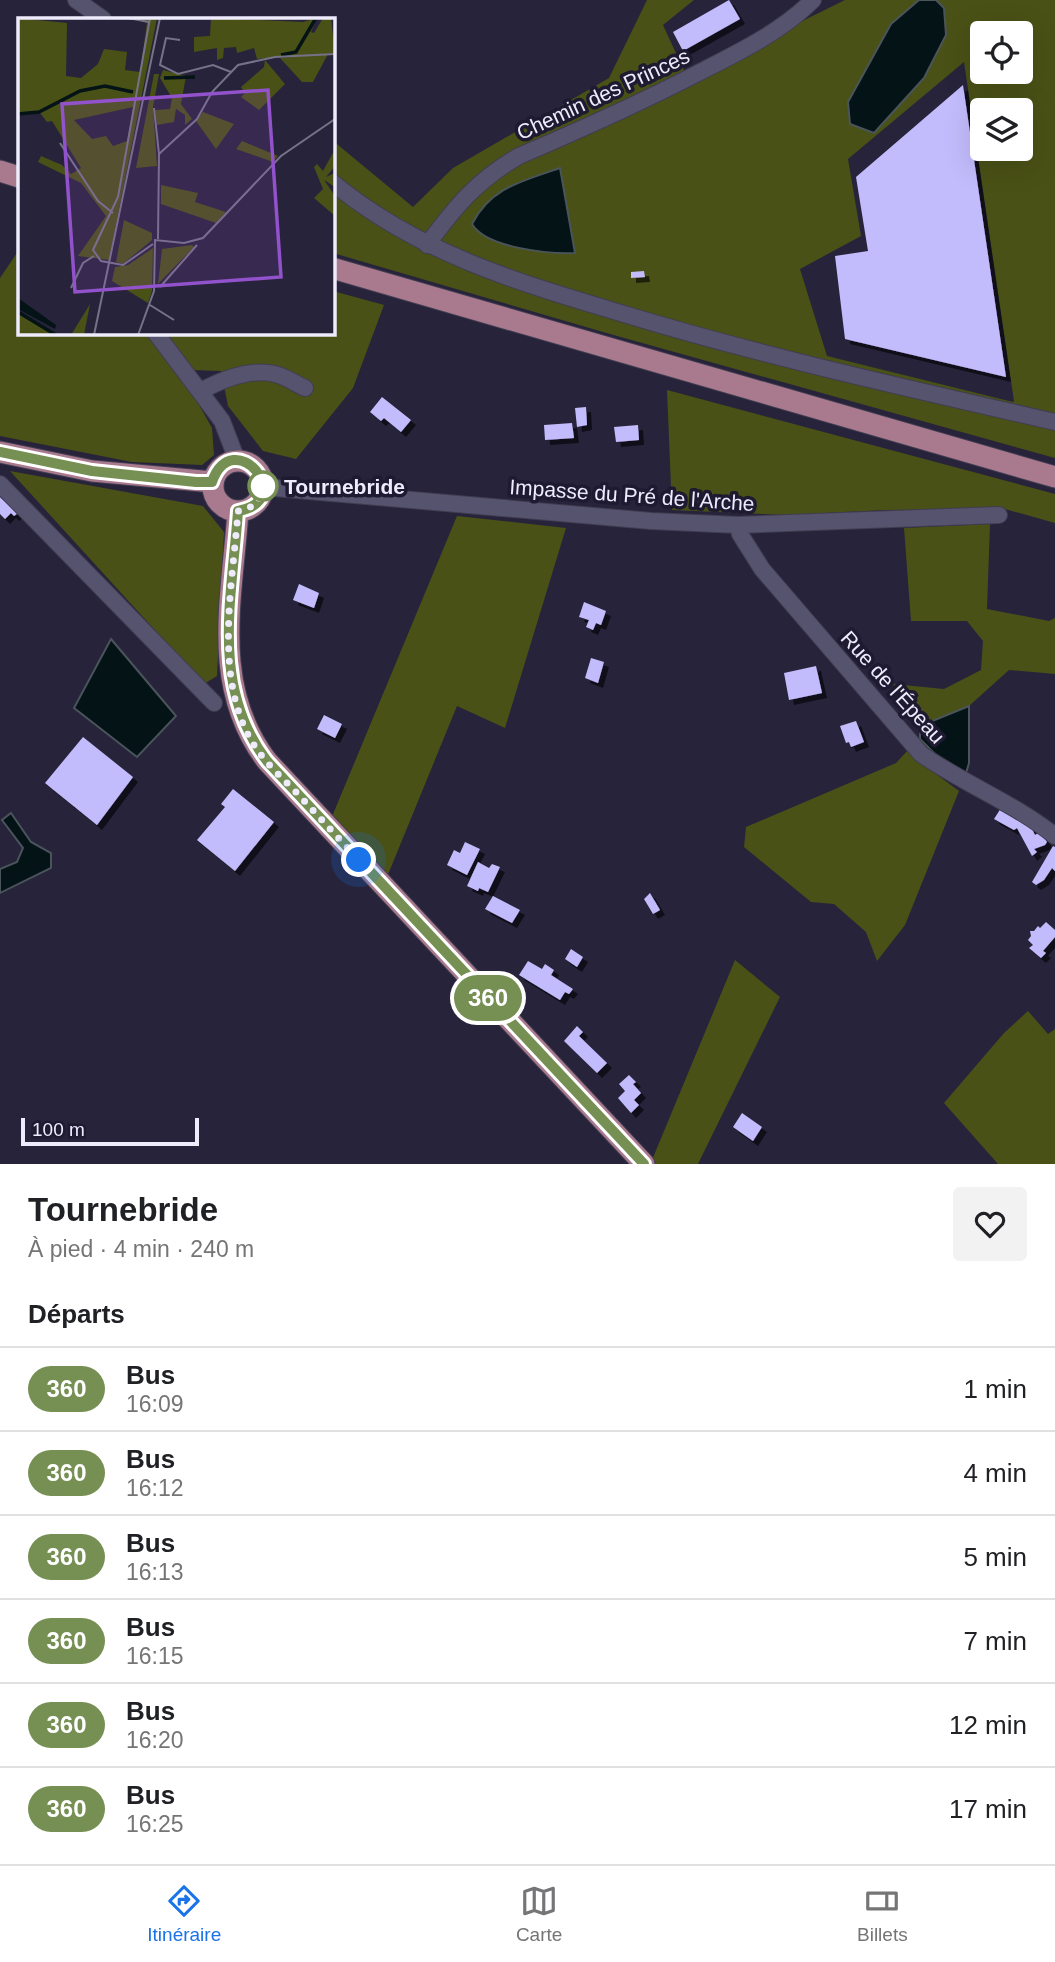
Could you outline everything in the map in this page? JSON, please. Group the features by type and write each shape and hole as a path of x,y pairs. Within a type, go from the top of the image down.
{"main road":[{"path":"0,172 18,177"},
{"path":"334,269 1055,477"},
{"path":"0,452 92,471 212,482"},
{"path":"237,460 245,461 258,471 263,486 253,506 238,511 222,506 213,491 212,482 221,467 237,460"},
{"path":"238,511 229,666 241,719 253,743 644,1164"}],"street":[{"path":"76,0 102,18"},
{"name":"Chemin des Princes","path":"427,245 459,203 481,180 499,168 519,156 659,93 748,48 798,15 813,0"},
{"path":"334,183 395,228 427,245 517,281 681,331 821,369 1055,422"},
{"path":"157,334 222,421 237,460"},
{"path":"201,391 219,381 253,372 276,374 305,388"},
{"path":"0,484 214,703"},
{"name":"Impasse du Pré de l'Arche","path":"263,486 651,521 738,525 999,515"},
{"name":"Rue de l'Épeau","path":"738,525 740,534 762,569 922,754 951,775 1031,816 1055,836"}],"green space":[{"path":"647,0 694,0 663,25 691,86 786,29 845,0 1055,0 1055,458 610,334 334,253 334,142 413,207 453,168 609,78","holes":["964,62 970,103 970,98 1033,98 1033,161 979,161 1013,402 827,356 800,269 861,236 848,159"]},
{"path":"18,251 18,334 148,334 193,394 212,428 214,455 202,465 132,462 0,436 0,278"},
{"path":"334,291 384,305 353,388 296,459 263,451 228,406 221,371 192,370 163,334 334,334"},
{"path":"667,390 1055,494 1055,523 1005,509 886,510 784,515 672,510"},
{"path":"10,471 203,506 224,532 217,676 204,684"},
{"path":"457,516 566,528 505,728 457,706 387,877 331,819"},
{"path":"990,524 987,609 1049,621 1055,618 1055,674 1009,670 969,706 920,726 893,684 944,689 981,670 983,641 967,621 911,621 904,528"},
{"path":"909,749 959,791 905,925 877,961 866,932 834,904 811,902 744,847 746,827 896,763"},
{"path":"735,960 780,997 698,1164 655,1164 652,1160"},
{"path":"1028,1011 1048,1034 1055,1029 1055,1164 998,1164 944,1103 1004,1033"}],"shaded area":[{"path":"919,0 936,0 944,8 946,35 924,78 874,133 850,124 848,102 891,24"},
{"path":"560,168 575,253 535,251 504,244 490,239 472,224 498,193"},
{"path":"111,639 176,716 137,757 74,708"},
{"path":"969,706 969,763 966,773 936,755 920,739 920,726"},
{"path":"11,813 31,842 51,853 51,868 0,893 0,869 17,862 23,848 2,820"}],"building":[{"path":"729,0 740,19 683,51 673,32"},
{"path":"963,85 970,133 970,161 974,161 1006,377 845,339 835,256 868,251 856,177"},
{"path":"644,271 645,277 631,278 631,272"},
{"path":"382,397 411,420 401,432 384,418 381,421 370,412"},
{"path":"586,407 587,425 577,427 575,408"},
{"path":"572,423 574,438 545,440 544,425"},
{"path":"638,425 639,440 616,442 614,427"},
{"path":"0,497 18,513 14,516 11,513 5,519 0,514"},
{"path":"299,584 319,593 314,608 293,600"},
{"path":"584,602 606,611 601,625 596,623 593,630 586,627 589,620 579,617"},
{"path":"591,658 604,662 598,683 585,678"},
{"path":"816,666 822,693 789,700 784,673"},
{"path":"324,715 342,724 335,738 317,729"},
{"path":"856,721 864,742 851,747 849,742 846,743 840,726"},
{"path":"83,737 133,777 97,825 45,783"},
{"path":"233,789 274,822 235,871 197,840 225,807 221,804"},
{"path":"1001,808 1028,821 1035,835 1040,832 1047,842 1045,845 1034,849 1037,852 1032,856 1017,828 1014,830 994,819"},
{"path":"465,842 480,849 467,875 447,865 454,850 460,853"},
{"path":"1053,846 1055,871 1052,868 1044,880 1036,885 1032,882"},
{"path":"478,862 489,868 492,864 500,867 488,892 467,886"},
{"path":"650,893 660,910 653,914 644,899"},
{"path":"493,896 520,910 512,923 485,909"},
{"path":"1046,922 1055,930 1055,937 1043,951 1046,953 1041,958 1029,948 1033,945 1028,940 1030,931 1034,931 1038,926 1040,928"},
{"path":"571,949 583,957 577,967 565,959"},
{"path":"528,961 542,969 545,964 554,970 551,975 573,989 569,994 565,992 560,1000 519,975"},
{"path":"577,1026 583,1032 579,1036 607,1063 597,1073 564,1041"},
{"path":"629,1075 641,1093 634,1100 639,1105 631,1113 618,1098 625,1091 619,1084"},
{"path":"742,1113 762,1127 753,1141 733,1127"}],"bus line":[{"name":"360","path":"0,452 92,471 196,482 212,482 221,467 237,460 245,461 258,471 263,486 258,501 246,510 238,511 229,631 229,666 233,693 241,719 253,743 644,1164"}],"place":[{"name":"Tournebride","path":"263,486"}],"route":[{"path":"263,486 258,501 253,506 238,511 229,631 229,666 233,693 241,719 253,743 359,860"}]}
